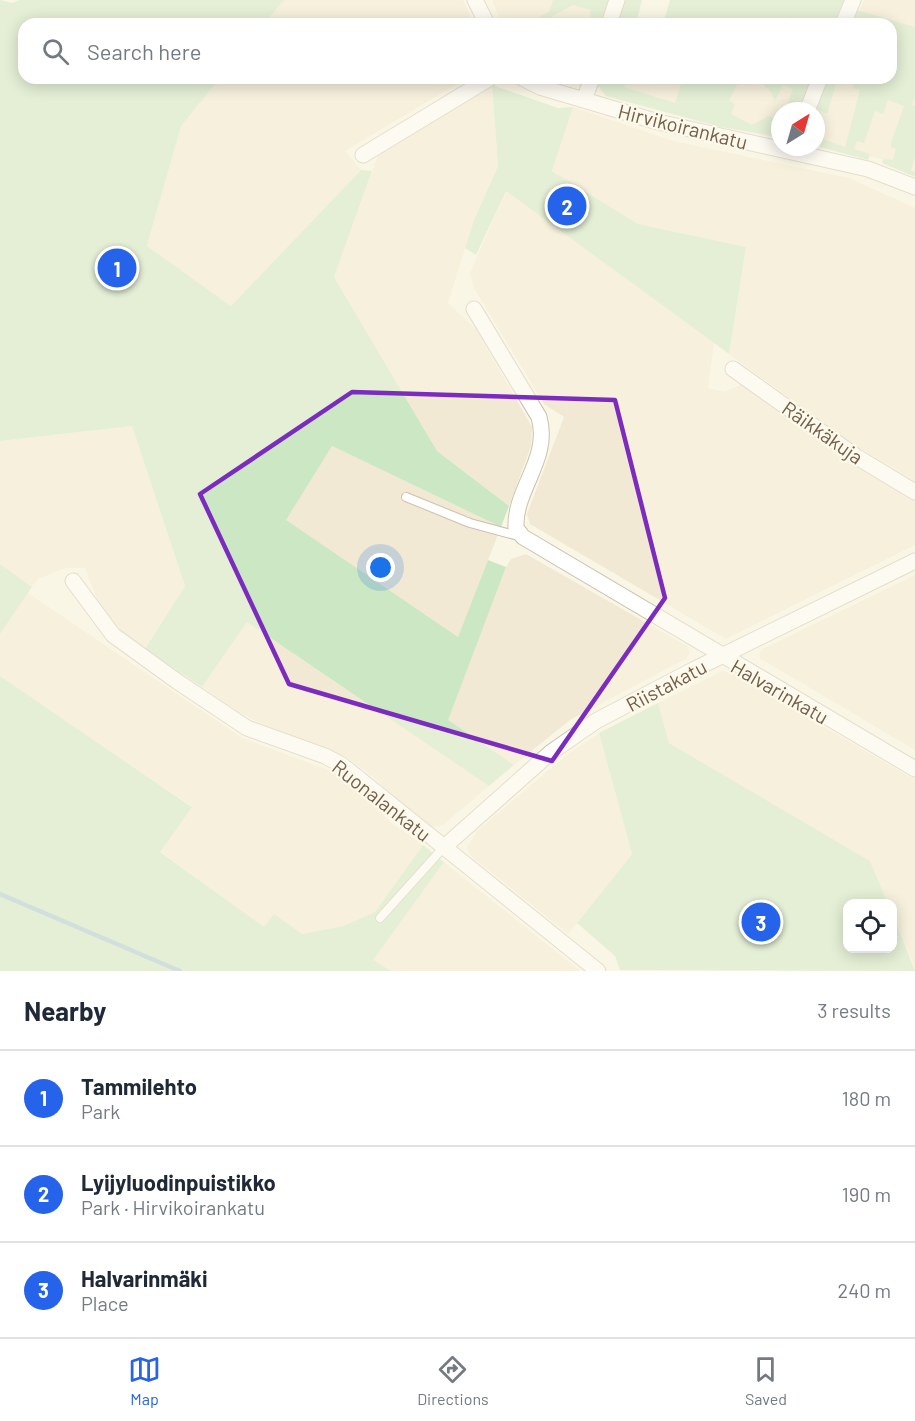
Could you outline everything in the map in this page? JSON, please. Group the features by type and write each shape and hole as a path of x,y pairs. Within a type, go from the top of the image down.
{"street":[{"path":"475,0 484,18"},
{"path":"611,18 617,0"},
{"path":"846,18 853,0"},
{"path":"363,154 480,84"},
{"name":"Hirvikoirankatu","path":"534,84 658,122 771,145"},
{"path":"584,100 590,84"},
{"path":"811,102 818,84"},
{"name":"Hirvikoirankatu","path":"818,156 868,169 915,187"},
{"path":"474,309 539,417 543,430 540,455 515,517 516,528 523,537"},
{"name":"Räikkäkuja","path":"733,369 857,457 915,492"},
{"name":"Halvarinkatu","path":"523,537 722,657 915,769"},
{"name":"Riistakatu","path":"442,848 498,797 575,735 722,657 915,561"},
{"name":"Ruonalankatu","path":"73,581 99,619 132,651 248,728 325,756 342,765 442,848 598,971"}],"lane":[{"path":"406,498 470,523 523,537"},
{"path":"380,918 442,848"}],"highlighted area":[{"path":"352,392 615,400 665,598 552,761 289,684 200,494"}],"shaded area":[{"path":"284,0 463,0 471,18 269,18"},
{"path":"492,0 607,0 601,18 500,18"},
{"path":"864,0 915,0 915,172 887,160 825,147 825,102 821,102 828,84 897,84 897,18 856,18"},
{"path":"215,84 457,84 345,151 361,170 231,306 147,247 181,126"},
{"path":"602,84 807,84 800,102 771,102 771,136 721,127 606,96 600,90"},
{"path":"492,85 498,166 474,220 448,303 476,329 532,427 531,446 509,506 437,451 334,277 379,153"},
{"path":"573,107 673,141 849,178 915,208 915,481 853,444 729,354 746,247 638,224 552,171"},
{"path":"506,191 714,343 708,388 724,392 742,384 843,458 915,501 915,545 726,639 530,524 527,514 564,417 544,404 474,288 470,273"},
{"path":"132,426 185,586 145,649 124,634 101,609 85,568 65,568 38,579 32,587 0,564 0,441"},
{"path":"332,446 501,527 458,637 285,520"},
{"path":"526,554 687,646 690,652 687,658 570,720 514,765 447,720 506,567 511,559"},
{"path":"915,575 915,750 761,659 759,654 763,649"},
{"path":"28,593 242,738 336,773 359,789 390,822 423,845 375,912 343,926 302,934 264,928 160,851 192,806 0,676 0,634"},
{"path":"247,622 489,786 443,825 433,827 399,804 377,780 347,757 257,722 237,711 202,687"},
{"path":"722,671 734,674 915,780 915,968 897,924 897,899 886,899 870,861 669,743 658,703"},
{"path":"599,733 632,854 568,934 471,856 467,848 477,831 568,754"},
{"path":"444,862 580,971 391,971 372,960"}],"green space":[{"path":"0,0 12,3 20,0 284,0 269,18 18,18 18,84 215,84 181,126 147,246 231,306 361,170 372,171 334,277 437,451 509,506 501,527 332,446 286,520 458,637 488,560 506,567 448,720 514,765 489,786 247,622 202,687 145,649 185,586 132,426 0,441"},
{"path":"553,0 611,0 605,18 590,17 591,10 573,5 551,17 553,18 539,18 549,12"},
{"path":"623,0 642,0 638,18 617,18"},
{"path":"670,0 848,0 840,18 665,18"},
{"path":"857,10 884,18 852,18"},
{"path":"897,22 915,27 915,97 912,105 915,106 915,156 911,170 915,172 915,177 882,163 883,159 893,160 896,149 891,147 891,143 904,106 888,100 883,114 875,111 864,143 857,141 854,149 870,154 868,160 825,148 825,140 845,147 860,90 852,88 854,84 897,84"},
{"path":"596,84 625,84 624,87 675,103 681,84 738,84 729,101 735,104 731,114 752,125 768,116 771,117 771,135 721,127 606,96"},
{"path":"765,84 812,84 805,102 788,102 793,89 783,85 775,101 769,89 764,87"},
{"path":"823,84 836,84 827,114 825,113 825,102 816,102"},
{"path":"492,85 558,108 573,107 552,171 638,224 746,247 729,354 506,191 476,255 465,248 474,220 498,166"},
{"path":"0,564 32,587 0,634"},
{"path":"0,676 192,807 160,852 264,927 274,914 302,934 343,926 375,912 423,845 444,862 373,960 391,971 0,971"},
{"path":"658,703 669,743 870,861 886,899 843,899 843,953 897,953 897,924 915,971 620,970 615,956 577,923 632,854 599,733"}],"waterway":[{"path":"0,894 180,971"}],"place":[{"name":"Lyijyluodinpuistikko","path":"567,206"},
{"name":"Tammilehto","path":"117,268"},
{"name":"Halvarinmäki","path":"761,922"}]}
